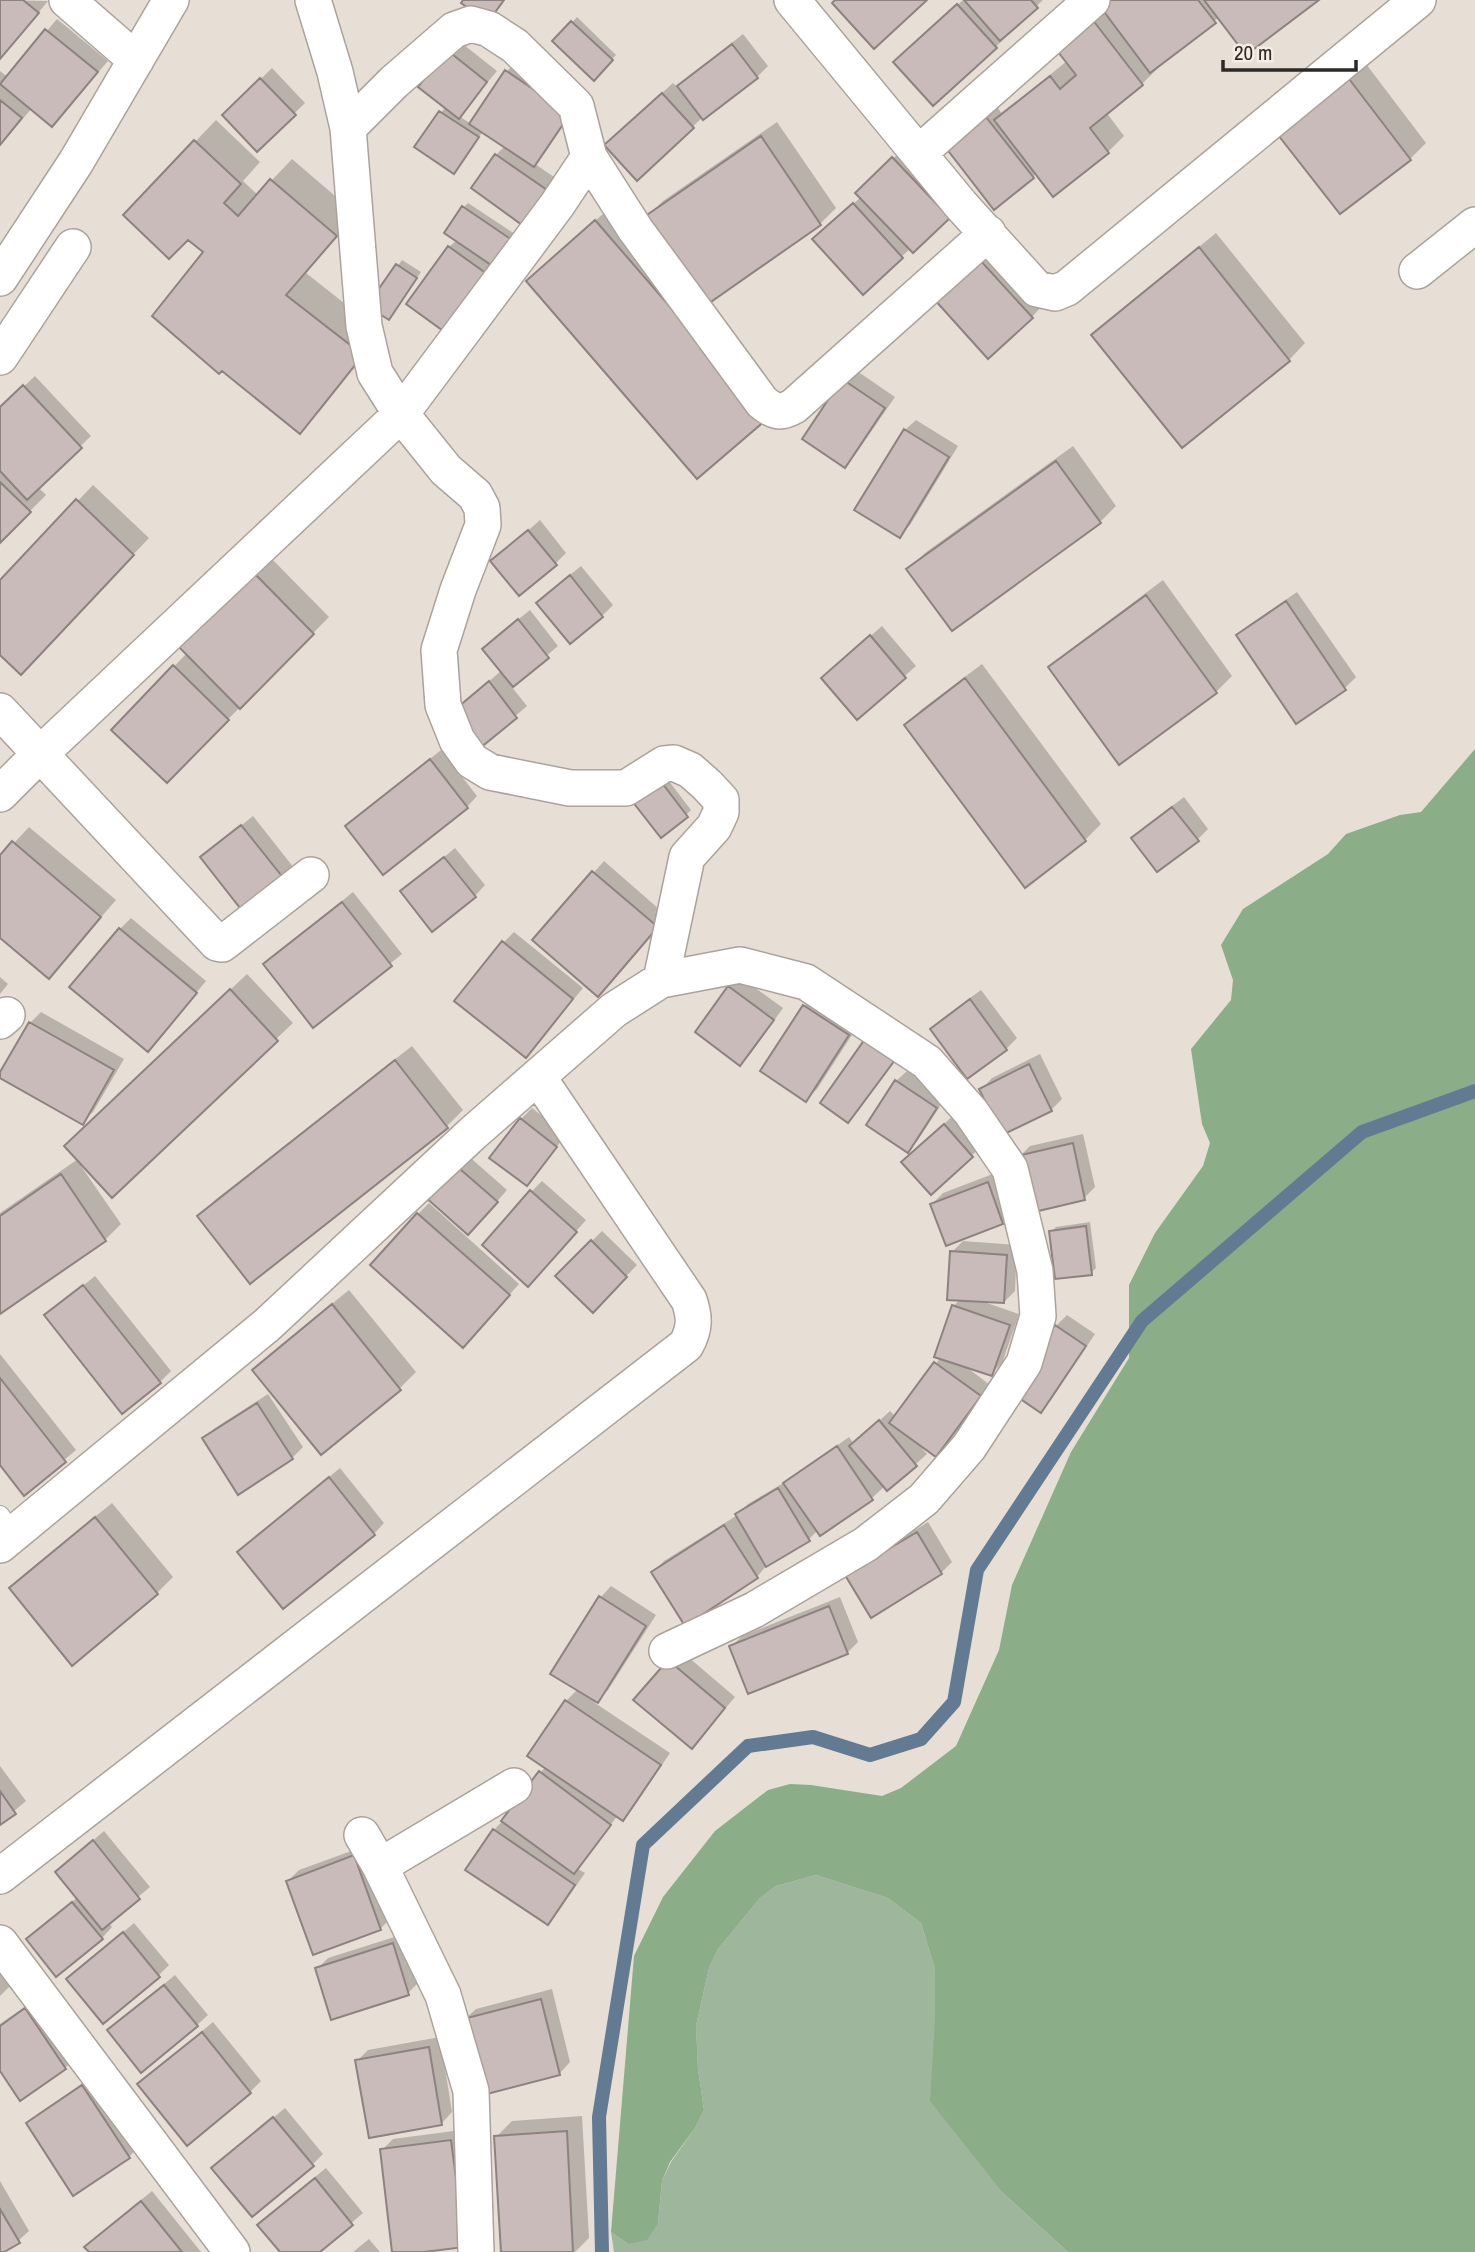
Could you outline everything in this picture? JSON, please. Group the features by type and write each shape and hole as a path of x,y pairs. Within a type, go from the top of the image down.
{"street":[{"path":"67,0 136,60"},
{"path":"0,278 76,162 171,0"},
{"path":"313,0 335,72 348,128 364,326 375,373 401,414 446,470 475,495 482,508 483,525 439,650 443,705 457,740 472,761 490,772 570,788 626,788 664,764 674,763 690,770 721,800 721,812 715,827 687,858 662,980"},
{"path":"792,0 961,205 1037,289 1055,293 1067,288 1418,0"},
{"path":"919,153 1092,0"},
{"path":"348,128 394,82 454,30 471,24 489,29 515,46 576,106 589,157 635,229 762,402 776,412 784,412 794,406 988,233"},
{"path":"0,794 401,414 557,205 589,157"},
{"path":"1417,271 1475,225"},
{"path":"0,357 73,247"},
{"path":"0,711 217,943 222,944 311,875"},
{"path":"5,1531 267,1325 473,1133 614,1010 662,980 740,965 806,982 927,1062 971,1112 1010,1169 1035,1271 1038,1317 1024,1363 969,1447 924,1499 866,1544 754,1610 667,1651"},
{"path":"0,1876 686,1345 694,1325 694,1314 689,1300 538,1077"},
{"path":"380,1866 514,1786"},
{"path":"362,1835 443,1995 471,2091 477,2252"},
{"path":"0,1943 232,2252"}],"green space":[{"path":"1475,749 1475,2252 1068,2252 1003,2193 930,2101 935,1969 921,1923 888,1898 816,1875 776,1886 760,1898 718,1949 709,1968 696,2026 704,2110 695,2128 670,2162 662,2181 658,2223 647,2240 628,2244 611,2232 634,1956 663,1897 715,1831 768,1790 790,1784 811,1785 882,1796 901,1788 956,1746 999,1650 1012,1585 1071,1452 1129,1358 1129,1285 1155,1233 1203,1166 1210,1143 1202,1124 1191,1049 1231,1000 1233,980 1221,945 1243,909 1328,854 1346,834 1400,815 1421,812"},
{"path":"816,1875 888,1898 921,1923 935,1969 935,2020 1003,2193 1068,2252 614,2252 611,2232 628,2244 658,2223 662,2181 704,2110 696,2026 709,1968 718,1949 760,1898 776,1886"}],"building":[{"path":"0,0 23,0 39,13 0,59"},
{"path":"463,0 504,0 488,22 461,3"},
{"path":"835,0 927,0 874,49 832,3"},
{"path":"964,0 1031,0 1038,8 1000,41"},
{"path":"1106,0 1198,0 1216,23 1150,73 1099,5"},
{"path":"1204,0 1319,0 1246,55"},
{"path":"957,4 997,48 933,106 893,62"},
{"path":"1092,19 1143,85 1090,128 1109,153 1053,197 994,120 1050,76 1060,89 1076,75 1055,48"},
{"path":"571,21 613,60 594,81 552,41"},
{"path":"45,29 98,72 52,127 0,84"},
{"path":"732,44 758,78 703,120 677,86"},
{"path":"447,50 487,82 459,119 418,87"},
{"path":"505,70 570,114 534,167 469,124"},
{"path":"1343,71 1411,160 1340,214 1271,126"},
{"path":"260,78 296,115 257,152 222,115"},
{"path":"662,93 694,128 637,181 604,145"},
{"path":"0,100 22,118 0,145"},
{"path":"439,111 479,137 454,174 414,147"},
{"path":"986,117 1034,178 994,210 946,148"},
{"path":"761,136 821,225 705,306 644,217"},
{"path":"194,140 241,184 224,203 238,216 270,179 337,236 286,295 363,355 300,434 222,371 219,374 152,316 203,252 188,240 169,259 123,215"},
{"path":"495,154 547,190 522,225 471,188"},
{"path":"892,157 950,218 913,253 855,193"},
{"path":"853,203 903,258 863,295 812,239"},
{"path":"462,206 512,240 494,267 444,233"},
{"path":"595,220 767,419 697,479 526,281"},
{"path":"448,246 494,279 453,338 406,304"},
{"path":"1199,247 1290,361 1182,448 1091,335"},
{"path":"979,259 1033,318 988,359 934,299"},
{"path":"396,264 417,278 389,320 367,306"},
{"path":"842,379 885,408 845,468 802,439"},
{"path":"23,385 82,448 27,500 0,471 0,407"},
{"path":"904,429 949,457 900,538 854,510"},
{"path":"1056,461 1101,523 952,631 906,569"},
{"path":"0,482 31,512 0,543"},
{"path":"76,499 134,555 21,675 0,655 0,580"},
{"path":"528,530 557,565 519,596 490,561"},
{"path":"251,570 314,634 240,709 176,644"},
{"path":"570,575 603,617 570,644 536,603"},
{"path":"1146,595 1217,693 1119,765 1048,667"},
{"path":"1286,601 1346,690 1296,724 1236,635"},
{"path":"518,619 549,658 513,687 482,649"},
{"path":"870,635 906,678 857,720 821,678"},
{"path":"173,665 229,720 167,783 111,730"},
{"path":"965,678 1086,841 1025,888 904,725"},
{"path":"489,681 517,718 480,748 451,713"},
{"path":"430,759 468,808 383,875 345,826"},
{"path":"659,779 688,817 661,838 632,801"},
{"path":"1172,807 1199,841 1157,872 1131,838"},
{"path":"241,825 285,880 244,913 200,857"},
{"path":"12,841 101,917 49,979 0,938 0,855"},
{"path":"444,857 476,897 432,932 400,891"},
{"path":"592,871 658,927 598,997 532,940"},
{"path":"342,902 392,966 313,1028 263,964"},
{"path":"119,928 197,993 148,1052 69,987"},
{"path":"502,941 573,999 526,1058 454,1001"},
{"path":"728,986 774,1020 740,1066 695,1032"},
{"path":"230,989 278,1041 112,1198 64,1146"},
{"path":"970,999 1007,1050 967,1079 930,1029"},
{"path":"803,1005 849,1035 806,1102 760,1071"},
{"path":"29,1022 114,1070 83,1125 0,1078 0,1072"},
{"path":"865,1039 895,1060 848,1123 820,1103"},
{"path":"395,1060 448,1128 250,1284 197,1216"},
{"path":"1029,1064 1052,1111 1002,1135 979,1089"},
{"path":"895,1080 937,1108 908,1153 866,1125"},
{"path":"520,1118 557,1147 527,1186 489,1158"},
{"path":"944,1124 973,1157 931,1195 901,1162"},
{"path":"1073,1143 1085,1200 1030,1213 1017,1156"},
{"path":"453,1163 498,1202 468,1235 424,1196"},
{"path":"61,1174 106,1241 0,1314 0,1216"},
{"path":"988,1182 1003,1224 946,1246 930,1204"},
{"path":"530,1190 577,1232 528,1287 482,1245"},
{"path":"417,1213 510,1295 463,1348 370,1265"},
{"path":"1086,1226 1092,1275 1055,1279 1049,1231"},
{"path":"591,1240 627,1277 593,1313 555,1276"},
{"path":"950,1251 1007,1255 1004,1303 947,1300"},
{"path":"83,1285 161,1383 122,1414 44,1315"},
{"path":"332,1304 401,1390 321,1455 252,1370"},
{"path":"952,1305 1010,1325 992,1376 934,1357"},
{"path":"1055,1325 1086,1346 1041,1413 1010,1392"},
{"path":"934,1362 981,1396 936,1457 889,1423"},
{"path":"0,1378 66,1462 24,1496 0,1465"},
{"path":"257,1403 293,1459 238,1495 202,1438"},
{"path":"879,1420 917,1466 887,1491 849,1446"},
{"path":"837,1446 873,1500 820,1536 783,1483"},
{"path":"329,1477 375,1535 283,1609 237,1552"},
{"path":"778,1488 810,1541 766,1567 735,1514"},
{"path":"95,1517 158,1594 72,1666 9,1588"},
{"path":"724,1525 758,1578 685,1626 651,1572"},
{"path":"917,1532 942,1574 871,1618 845,1575"},
{"path":"599,1596 646,1626 598,1703 550,1674"},
{"path":"829,1606 848,1654 748,1694 729,1646"},
{"path":"668,1660 725,1708 692,1749 633,1700"},
{"path":"565,1700 661,1765 623,1821 527,1756"},
{"path":"539,1771 611,1825 574,1874 501,1821"},
{"path":"0,1791 16,1814 0,1825"},
{"path":"493,1829 575,1885 548,1925 465,1870"},
{"path":"93,1840 140,1899 102,1930 55,1872"},
{"path":"354,1855 381,1930 313,1955 286,1881"},
{"path":"72,1902 103,1939 56,1977 26,1939"},
{"path":"123,1932 160,1977 103,2024 66,1979"},
{"path":"393,1943 409,1995 331,2020 315,1968"},
{"path":"164,1985 198,2026 141,2073 107,2030"},
{"path":"541,1999 560,2075 483,2095 463,2019"},
{"path":"25,2008 66,2069 20,2101 0,2071 0,2026"},
{"path":"202,2032 251,2093 187,2146 137,2084"},
{"path":"429,2047 442,2125 369,2138 355,2060"},
{"path":"82,2085 130,2158 73,2196 26,2123"},
{"path":"273,2117 314,2166 252,2217 211,2168"},
{"path":"567,2131 573,2252 501,2252 494,2136"},
{"path":"451,2140 465,2247 424,2252 392,2252 380,2149"},
{"path":"315,2178 353,2225 320,2252 280,2252 257,2225"},
{"path":"141,2201 182,2252 89,2252 84,2247"},
{"path":"0,2209 20,2243 4,2252 0,2252"}],"waterway":[{"path":"602,2252 599,2117 643,1845 748,1746 813,1737 870,1755 921,1739 954,1702 977,1570 1142,1321 1362,1132 1475,1091"}]}
